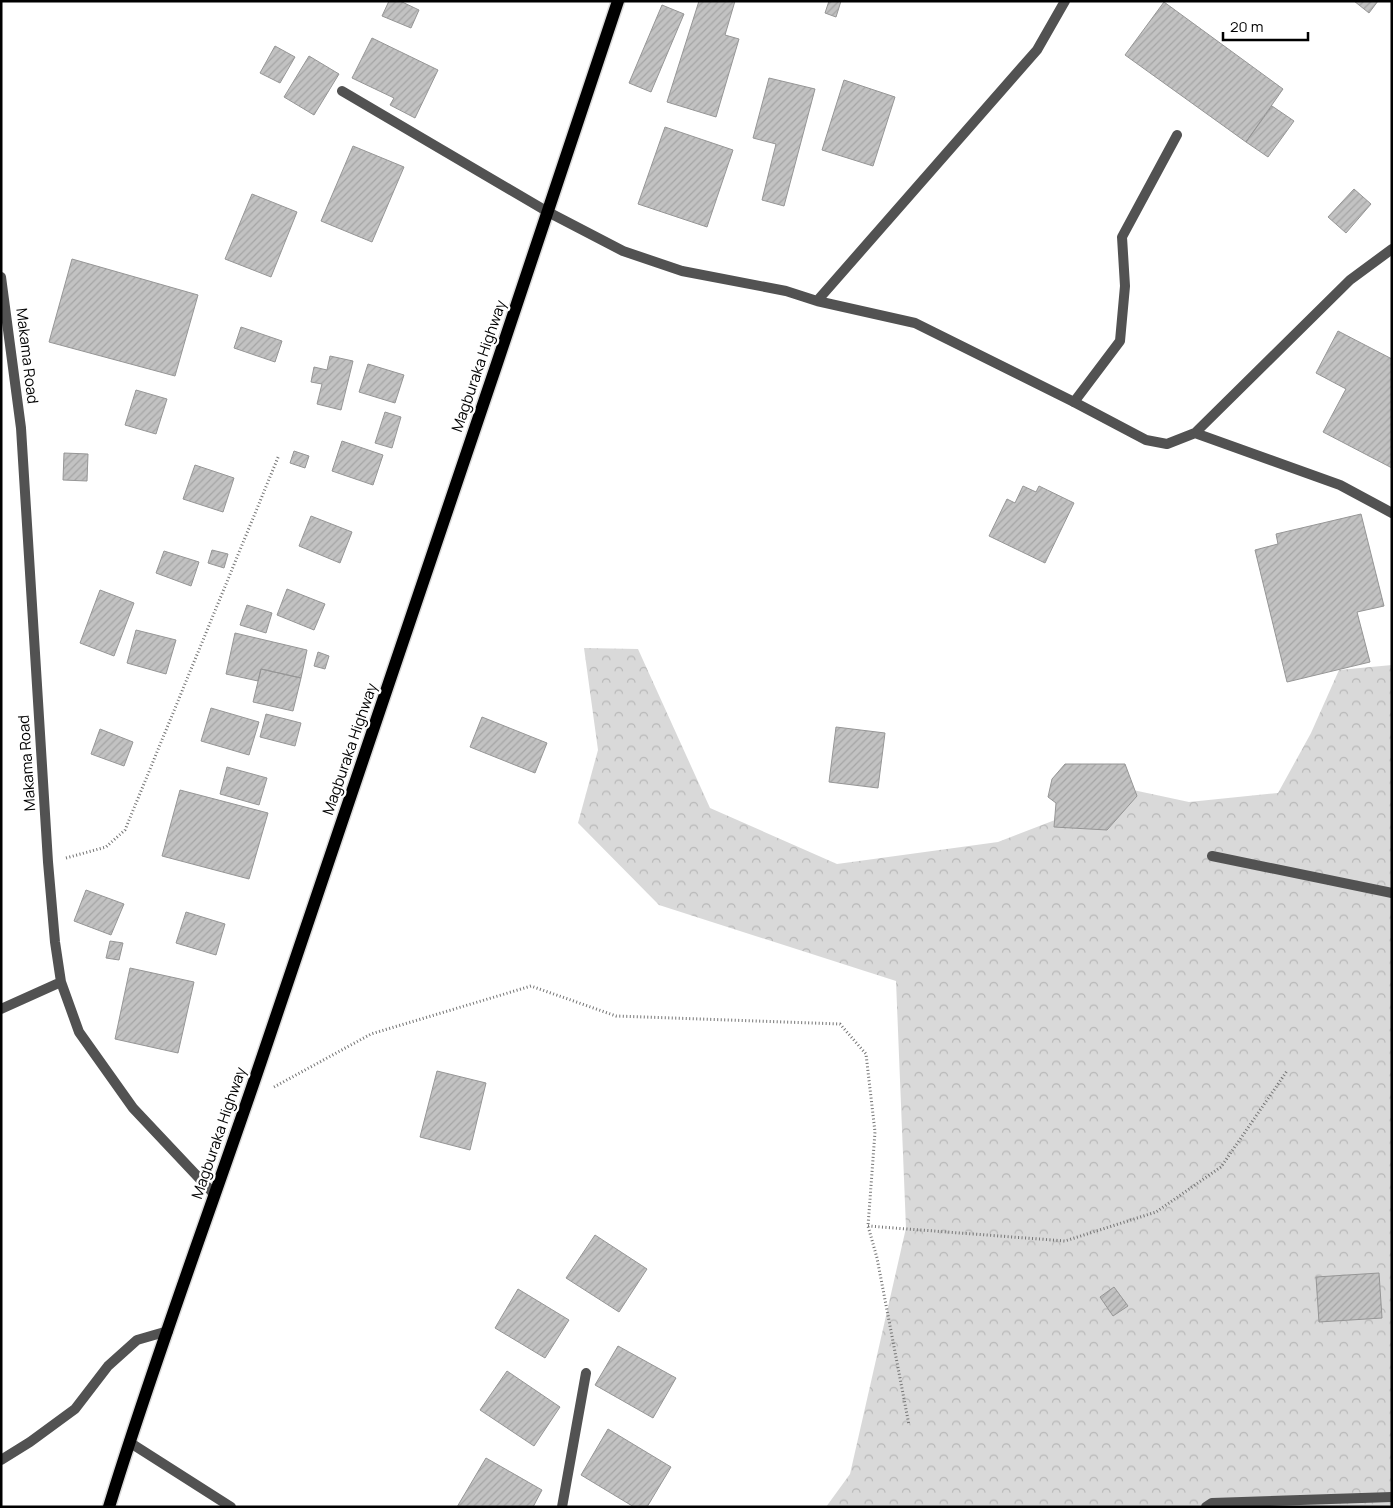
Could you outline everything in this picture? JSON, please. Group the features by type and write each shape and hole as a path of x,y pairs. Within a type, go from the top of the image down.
{"main road":[{"name":"Magburaka Highway","path":"109,1507 129,1442 247,1102 618,1"}],"street":[{"path":"817,301 1037,50 1065,1"},
{"path":"342,91 548,212 623,252 682,271 786,291 817,301 915,323 1146,440 1167,444 1195,433 1350,280 1392,249"},
{"path":"1074,402 1120,341 1125,286 1122,237 1176,134"},
{"name":"Makama Road","path":"1,276 4,323 21,428 48,862 55,942 61,982 79,1032 133,1108 215,1195"},
{"path":"1195,433 1340,485 1392,513"},
{"path":"1212,856 1392,893"},
{"path":"1,1009 61,982"},
{"path":"1,1460 30,1442 74,1409 108,1366 137,1340 168,1330"},
{"path":"562,1507 586,1373"},
{"path":"129,1442 231,1507"},
{"path":"1206,1507 1212,1503 1392,1498"}],"path":[{"path":"48,862 106,847 125,830 279,455"},
{"path":"247,1102 371,1034 531,986 616,1016 840,1024 866,1054 875,1132 868,1226 877,1258 909,1425"},
{"path":"868,1226 1065,1241 1156,1212 1221,1167 1287,1071"}],"green space":[{"path":"584,648 638,649 710,808 837,864 998,842 1133,790 1189,802 1278,793 1311,733 1339,670 1392,665 1392,1507 826,1507 850,1474 906,1228 896,981 659,905 578,823 598,750"}],"building":[{"path":"389,1 400,1 419,10 411,28 382,16"},
{"path":"699,1 735,1 725,35 739,39 716,117 667,102"},
{"path":"829,1 841,1 836,17 825,13"},
{"path":"1354,1 1378,1 1369,13"},
{"path":"1164,2 1283,89 1246,142 1125,55"},
{"path":"662,5 684,14 651,92 629,83"},
{"path":"372,38 438,70 415,118 390,105 394,98 352,78"},
{"path":"275,46 295,57 280,83 260,73"},
{"path":"309,56 339,74 314,115 284,97"},
{"path":"769,78 815,89 784,206 762,200 776,144 753,138"},
{"path":"844,80 895,97 873,166 822,150"},
{"path":"1272,106 1294,121 1268,157 1246,142"},
{"path":"665,127 733,150 707,227 638,204"},
{"path":"353,146 404,167 372,242 321,221"},
{"path":"1354,189 1371,204 1346,233 1328,217"},
{"path":"252,194 297,212 271,277 225,259"},
{"path":"72,259 198,295 175,376 49,342"},
{"path":"241,327 282,341 275,362 234,348"},
{"path":"1338,331 1392,359 1392,468 1323,432 1346,389 1316,373"},
{"path":"330,356 353,361 341,410 317,404 322,384 311,382 314,367 327,370"},
{"path":"368,364 404,375 395,403 359,392"},
{"path":"136,390 167,399 156,434 125,425"},
{"path":"385,412 401,417 392,448 375,443"},
{"path":"342,441 383,455 373,485 332,471"},
{"path":"294,451 309,456 305,468 290,463"},
{"path":"64,453 88,454 87,481 63,480"},
{"path":"195,465 234,478 223,512 183,499"},
{"path":"1023,486 1036,492 1039,486 1074,503 1045,563 989,536 1007,499 1015,503"},
{"path":"1361,514 1384,606 1357,612 1370,662 1287,682 1255,550 1278,544 1276,534"},
{"path":"311,516 352,532 340,563 299,546"},
{"path":"212,550 228,554 224,568 208,563"},
{"path":"164,551 199,562 191,586 156,573"},
{"path":"287,589 325,604 314,630 277,615"},
{"path":"100,590 134,603 114,656 80,643"},
{"path":"247,605 272,613 266,633 240,625"},
{"path":"136,630 176,640 166,674 127,663"},
{"path":"235,633 307,650 301,678 261,669 258,681 226,674"},
{"path":"318,652 329,656 325,669 314,666"},
{"path":"261,669 301,678 293,711 253,702"},
{"path":"211,708 259,722 249,755 201,741"},
{"path":"266,714 301,723 295,746 260,737"},
{"path":"482,717 547,743 535,773 470,747"},
{"path":"836,727 885,733 878,788 829,782"},
{"path":"100,729 133,742 124,766 91,754"},
{"path":"1065,764 1125,764 1137,796 1107,830 1054,827 1056,803 1048,797 1052,779"},
{"path":"227,767 267,778 259,805 220,794"},
{"path":"180,790 268,813 249,879 162,856"},
{"path":"86,890 124,904 111,935 74,921"},
{"path":"186,912 225,924 216,955 176,943"},
{"path":"110,941 123,943 119,960 106,958"},
{"path":"130,968 194,982 178,1053 115,1039"},
{"path":"437,1071 486,1083 470,1150 420,1137"},
{"path":"595,1235 647,1269 619,1312 566,1278"},
{"path":"1379,1273 1382,1318 1319,1322 1316,1277"},
{"path":"1114,1287 1128,1306 1113,1316 1100,1297"},
{"path":"518,1289 569,1320 545,1358 495,1328"},
{"path":"618,1346 676,1378 653,1418 595,1385"},
{"path":"507,1371 560,1407 534,1446 480,1410"},
{"path":"608,1429 671,1467 647,1507 634,1507 581,1475"},
{"path":"486,1458 542,1490 533,1507 457,1507"}]}
